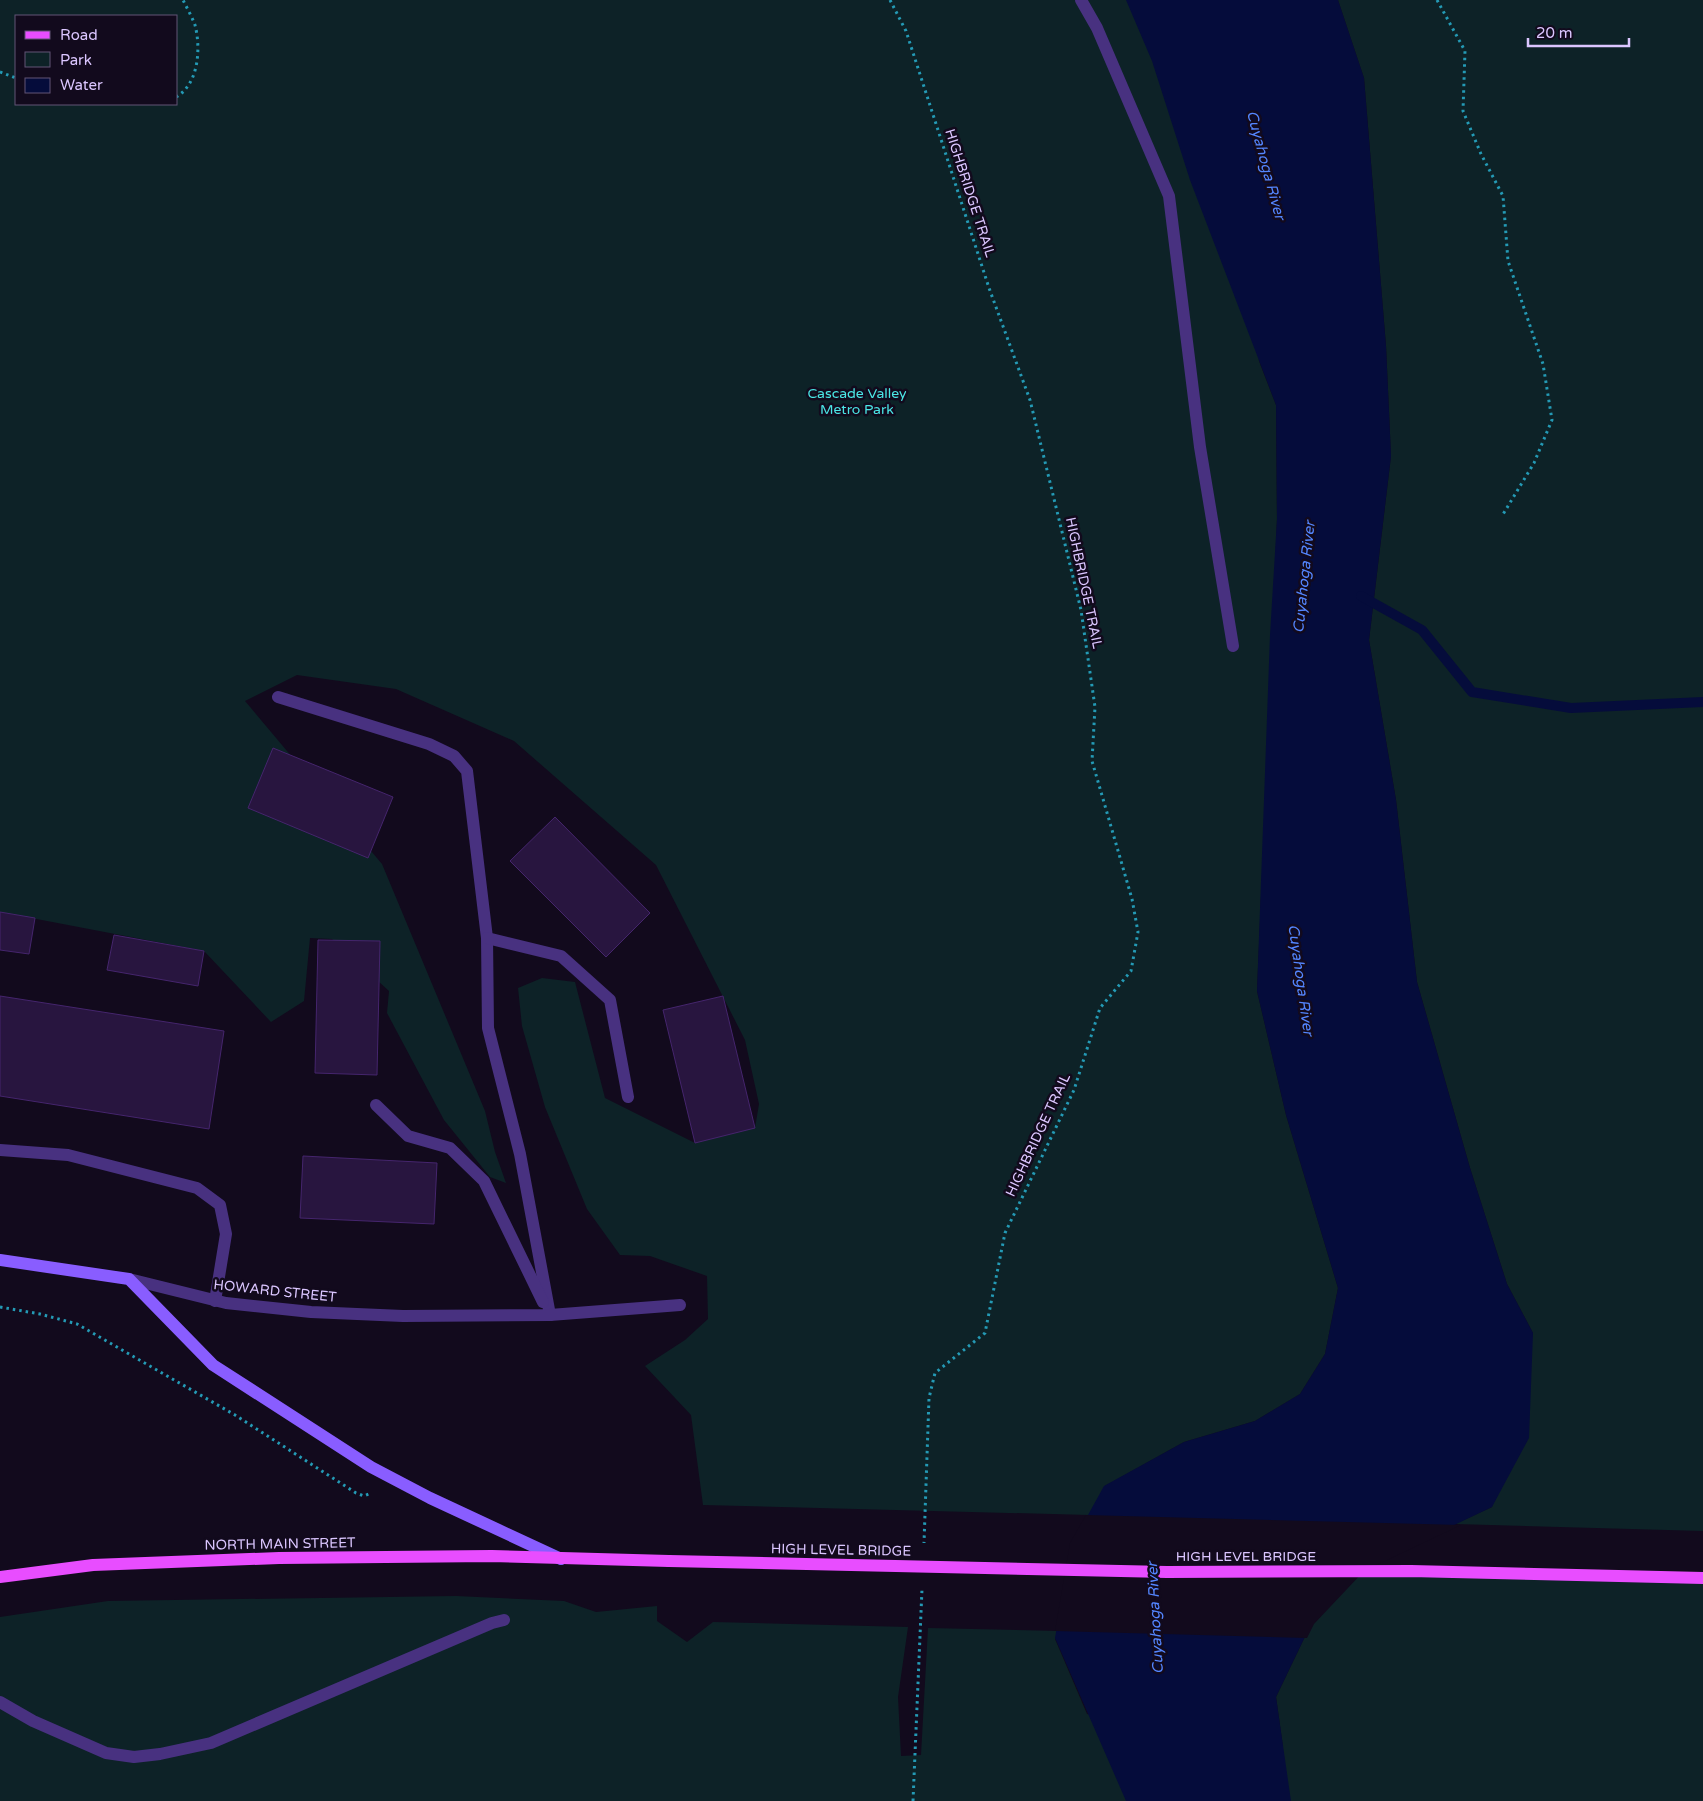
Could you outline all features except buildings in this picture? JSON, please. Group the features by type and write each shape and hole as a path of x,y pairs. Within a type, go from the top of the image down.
{"main road":[{"name":"HOWARD STREET","path":"0,1260 129,1280"},
{"path":"129,1280 213,1365 381,1473 430,1498 561,1558"},
{"name":"NORTH MAIN STREET","path":"0,1577 93,1565 260,1559 492,1556 669,1561"},
{"name":"HIGH LEVEL BRIDGE","path":"669,1561 1158,1572 1411,1571 1703,1578"}],"street":[{"path":"1081,0 1097,28 1169,196 1200,447 1234,646"},
{"path":"278,697 429,744 454,756 466,771 487,938 488,1028 520,1154 550,1315"},
{"path":"487,938 561,956 610,1000 628,1097"},
{"path":"376,1105 408,1136 450,1148 484,1181 550,1315"},
{"path":"0,1150 68,1155 197,1188 220,1205 226,1234 215,1300"},
{"name":"HOWARD STREET","path":"129,1280 215,1300 311,1312 403,1316 550,1315 680,1305"},
{"path":"0,1702 42,1725 106,1752 134,1757 160,1754 211,1743 492,1622 504,1620"}],"path":[{"path":"178,96 186,91 196,70 197,49 194,25 183,0"},
{"name":"HIGHBRIDGE TRAIL","path":"890,0 906,31 989,288 1030,400 1081,610 1095,707 1092,762 1132,899 1138,932 1131,971 1100,1008 1074,1090 1005,1233 986,1333 935,1373"},
{"path":"1437,0 1465,51 1463,111 1481,154 1503,196 1508,261 1543,364 1552,420 1534,463 1502,516"},
{"path":"0,72 15,78"},
{"path":"0,1307 40,1314 77,1324 235,1416 356,1493 364,1496 372,1492 381,1473"}],"green space":[{"name":"Cascade Valley Metro Park","path":"0,0 1243,0 1259,361 1276,405 1277,519 1257,991 1286,1115 1338,1288 1325,1354 1300,1394 1255,1421 1184,1442 1105,1486 1089,1515 703,1505 691,1415 645,1366 685,1340 708,1319 707,1276 650,1256 620,1255 587,1209 545,1107 522,1026 518,988 542,978 575,982 605,1098 695,1143 755,1128 759,1104 745,1040 656,865 514,741 396,689 297,675 245,701 382,864 485,1111 495,1152 506,1183 490,1177 444,1120 387,1013 389,991 332,939 310,938 304,1001 271,1022 204,951 0,912"},
{"path":"1338,0 1703,0 1703,1531 1455,1524 1492,1507 1533,1333 1507,1284 1470,1168 1417,982 1396,800 1369,640 1391,456 1386,346 1364,78"},
{"path":"1362,1569 1703,1580 1703,1801 0,1801 0,1617 108,1601 456,1596 564,1601 596,1612 657,1606 657,1621 687,1642 713,1622 908,1627 898,1697 901,1756 921,1755 928,1628 1058,1631 1055,1639 1087,1714 1283,1747 1276,1697 1312,1622"}],"water":[{"name":"Cuyahoga River","path":"1126,0 1338,0 1364,78 1386,346 1391,456 1369,640 1396,800 1417,982 1470,1168 1507,1284 1533,1333 1529,1438 1492,1507 1362,1569 1312,1622 1276,1697 1291,1801 1126,1801 1055,1638 1072,1544 1104,1486 1184,1442 1255,1421 1300,1394 1325,1354 1338,1288 1286,1115 1257,991 1270,635 1277,519 1276,405 1190,180 1152,61"}],"pier":[{"path":"1086,1515 1461,1525 1364,1571 1314,1624 1307,1638 1055,1631 1070,1543"}],"waterway":[{"path":"1361,596 1422,630 1472,692 1571,708 1703,702"}]}
